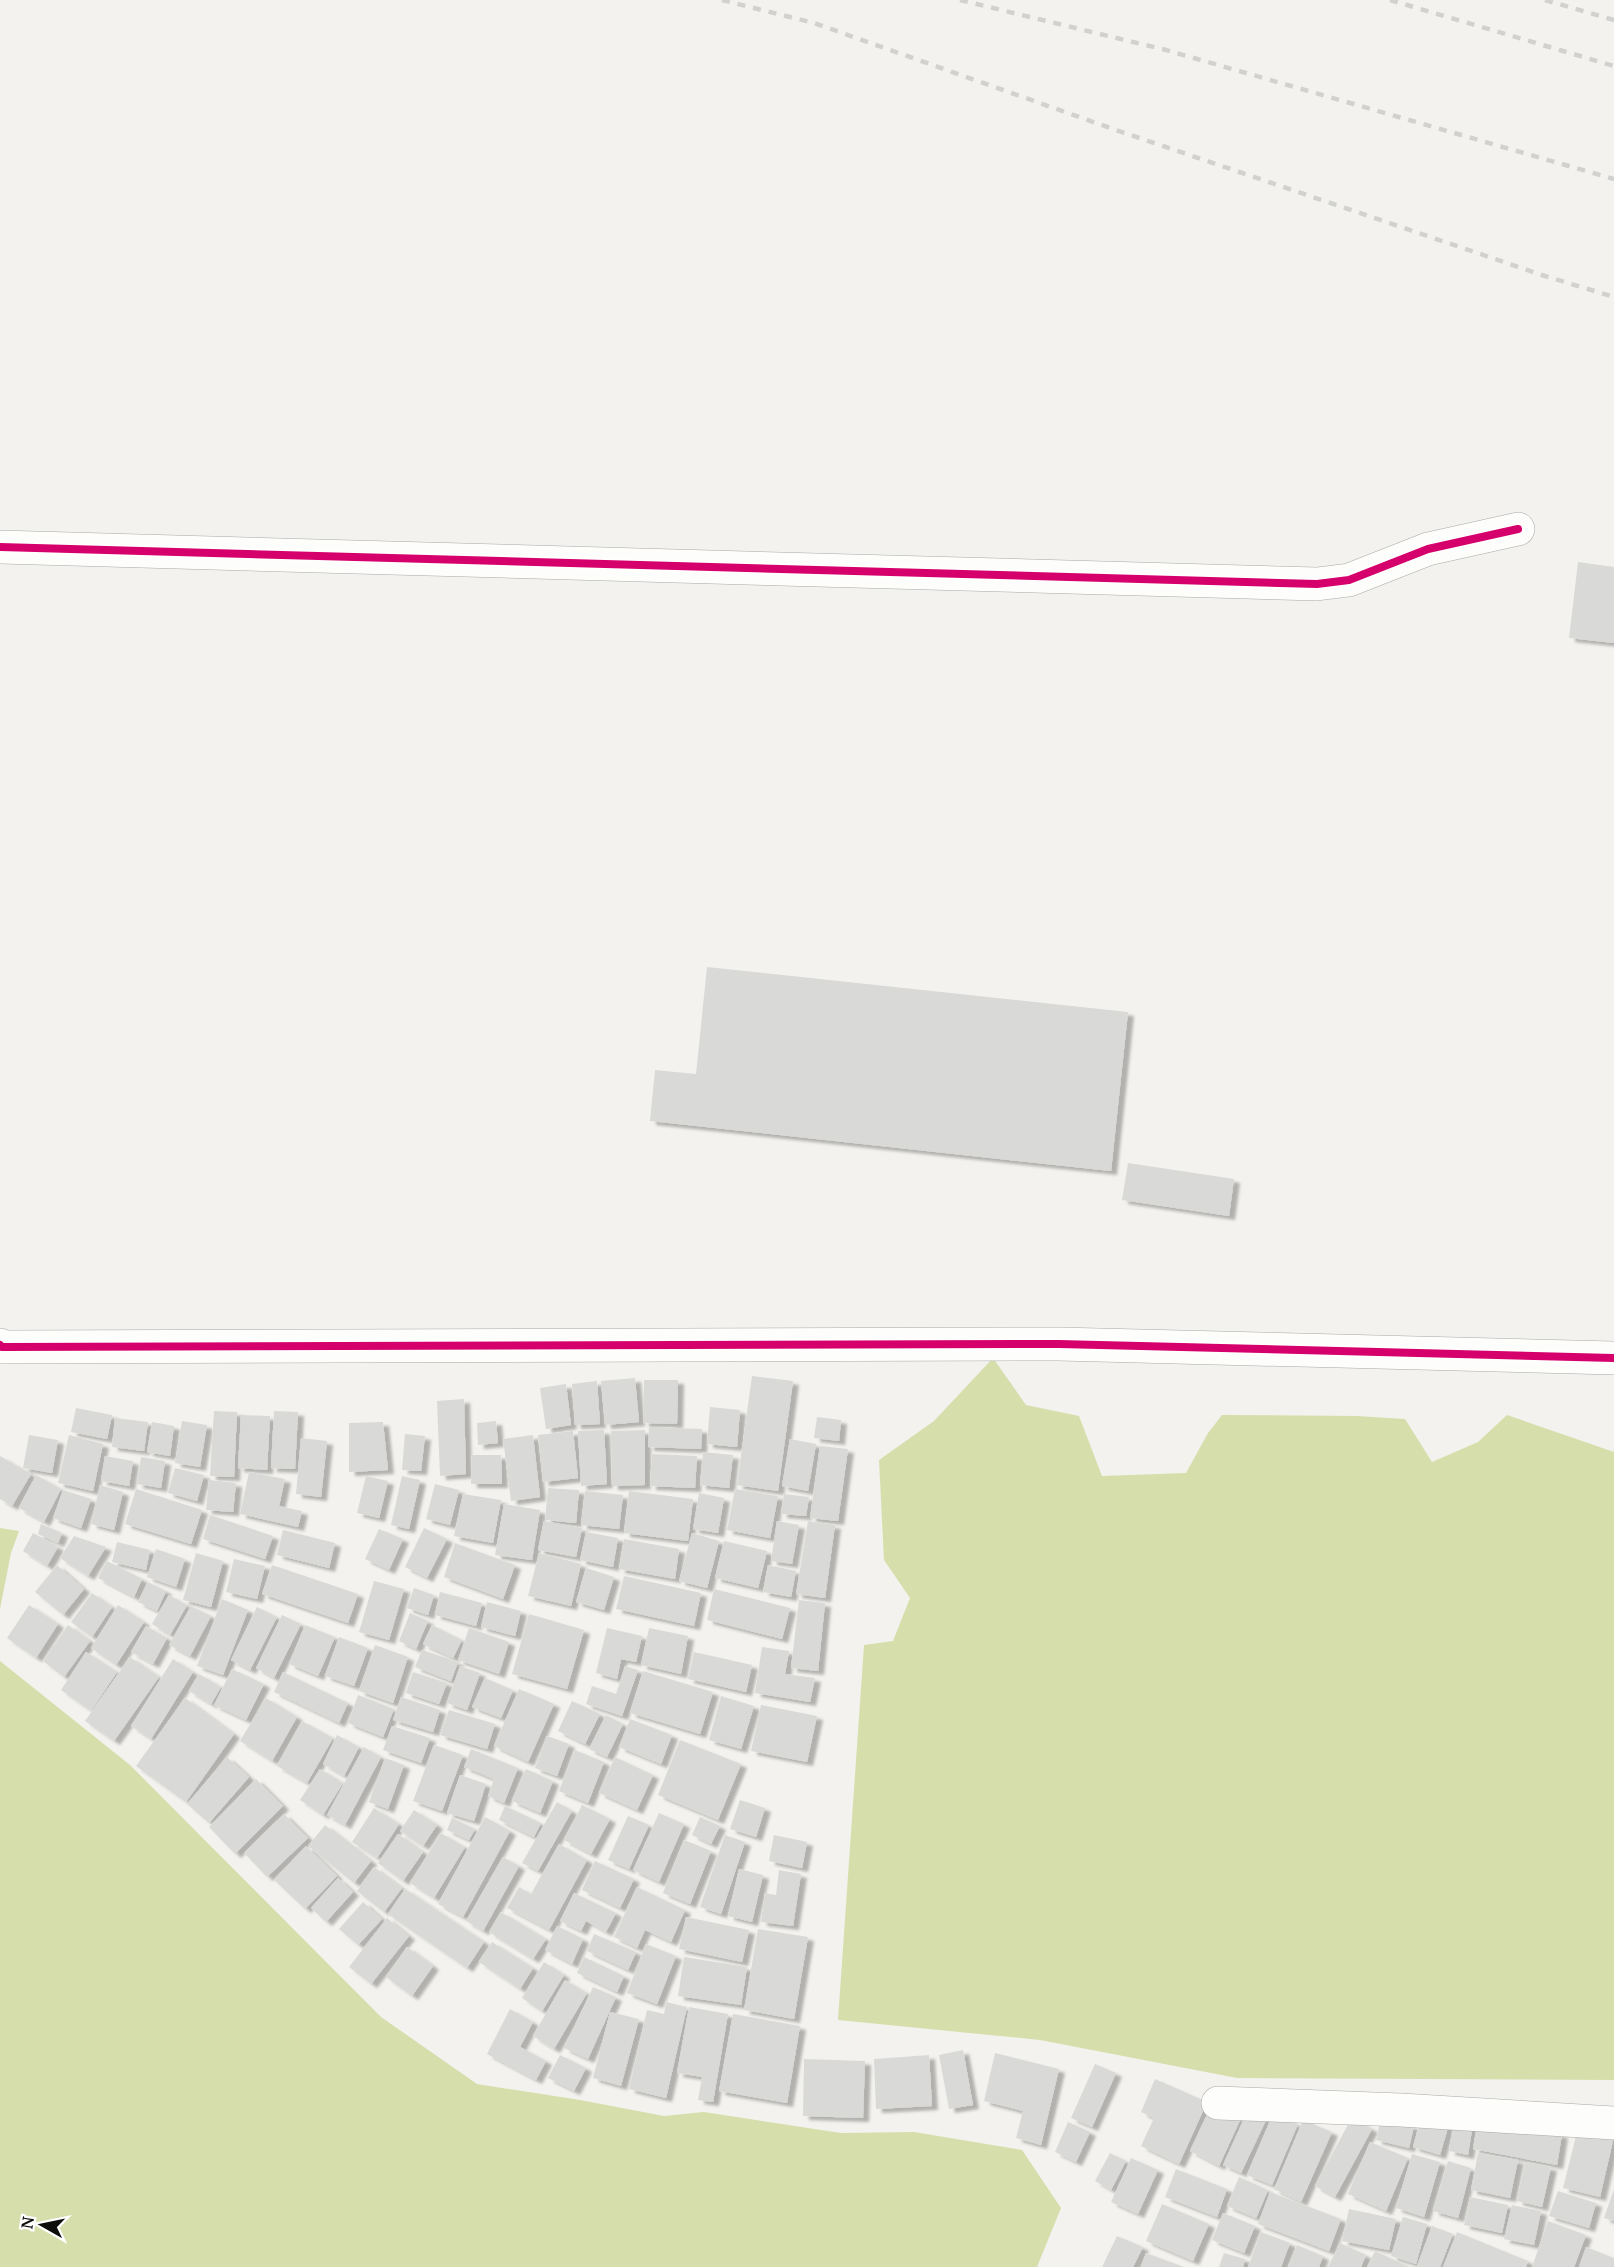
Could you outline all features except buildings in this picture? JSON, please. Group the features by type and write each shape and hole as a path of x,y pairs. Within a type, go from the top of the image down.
{"street":[{"path":"0,547 1317,584 1349,580 1428,549 1518,529"},
{"path":"0,1345 2,1347 38,1347 1059,1344 1614,1358"},
{"path":"1218,2103 1401,2110 1614,2123"}],"green space":[{"path":"993,1358 1026,1405 1079,1416 1102,1476 1186,1473 1208,1433 1222,1415 1357,1416 1405,1419 1432,1462 1478,1442 1507,1415 1614,1452 1614,2080 1237,2078 1040,2040 838,2020 864,1645 893,1641 910,1598 884,1560 879,1460 934,1421"},
{"path":"0,1528 19,1531 11,1553 0,1609"},
{"path":"0,1661 130,1765 381,2017 477,2084 664,2116 704,2112 841,2133 914,2132 1022,2150 1061,2208 1037,2267 0,2267"}],"railway":[{"path":"722,0 814,23 1113,129 1545,276 1614,297"},
{"path":"960,0 1166,50 1614,179"},
{"path":"1390,0 1614,66"},
{"path":"1545,0 1614,20"}],"cycle path":[{"path":"0,547 1317,584 1349,580 1428,549 1518,529"},
{"path":"0,1345 2,1347 1059,1344 1614,1358"}]}
